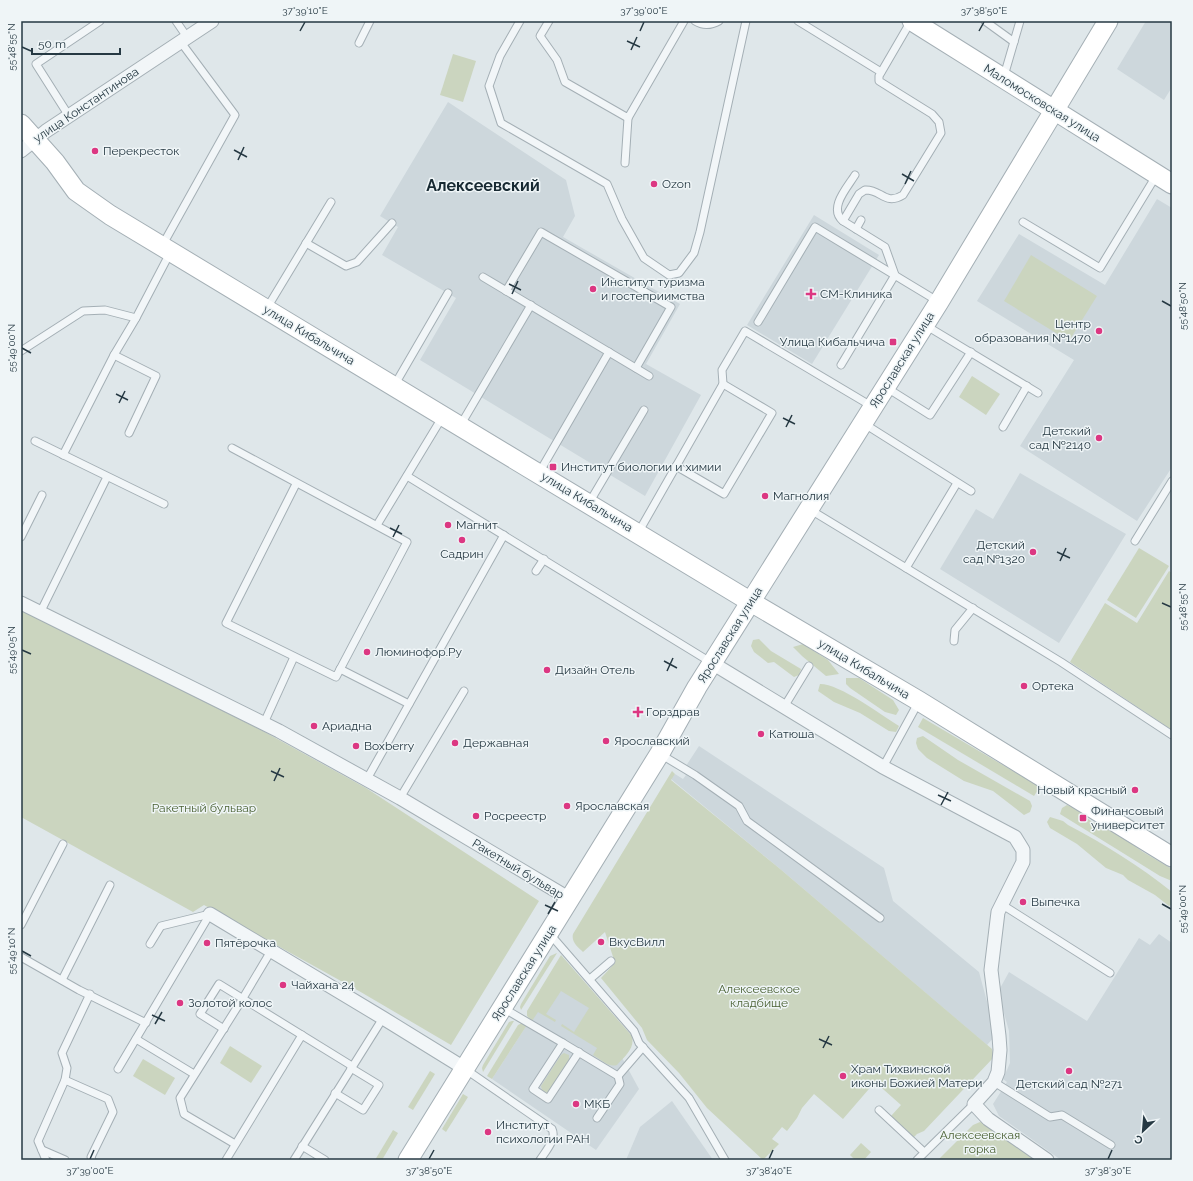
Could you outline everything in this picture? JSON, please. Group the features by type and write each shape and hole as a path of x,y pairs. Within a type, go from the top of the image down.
{"street":[{"name":"улица Константинова","path":"28,146 68,116 212,21"},
{"name":"Маломосковская улица","path":"912,21 1164,179"},
{"name":"Ярославская улица","path":"408,1160 660,754 712,663 925,325 1055,111 1107,21"},
{"name":"улица Кибальчича","path":"21,124 28,146 55,162 76,191 110,215 751,602 919,701 1172,857"},
{"name":"Ракетный бульвар","path":"21,603 264,723 400,798 570,900"},
{"path":"712,663 883,767 1015,837 1023,850 1023,862 998,912 991,970 1000,1050 998,1072 994,1082 974,1104 988,1119 1047,1160"},
{"path":"210,914 464,1068"}],"lane":[{"path":"68,116 36,64 100,21"},
{"path":"63,456 114,355 136,318 166,248 235,115 184,39 176,21"},
{"path":"359,43 370,21"},
{"path":"520,21 500,56 489,86 501,123 606,184 622,219 644,258 669,275 679,273 694,254 746,21"},
{"path":"549,21 540,36 557,60 565,82 628,118"},
{"path":"625,163 628,118 684,21"},
{"path":"694,21 710,26 719,21"},
{"path":"798,21 882,72"},
{"path":"843,221 858,194 865,190 873,191 888,199 893,199 903,195 940,133 940,122 932,114 878,79 912,21"},
{"path":"985,21 1014,42"},
{"path":"1003,79 1020,21"},
{"path":"855,175 836,208 837,213 839,218 843,221 885,247 895,275"},
{"path":"1023,222 1100,268 1164,179"},
{"path":"266,309 331,202"},
{"path":"856,229 861,220"},
{"path":"306,243 346,266 357,262 392,223"},
{"path":"758,322 815,227 939,302"},
{"path":"506,291 541,232 671,307 636,368"},
{"path":"841,365 895,275"},
{"path":"483,277 649,376"},
{"path":"394,386 448,293"},
{"path":"460,426 530,305"},
{"path":"21,351 83,311 106,310 136,318"},
{"path":"925,325 1038,393"},
{"path":"638,533 723,384 722,370 746,331 873,407"},
{"path":"539,473 609,352"},
{"path":"886,386 930,415 971,352"},
{"path":"114,355 156,376 129,433"},
{"path":"676,466 724,494 772,413 723,384"},
{"path":"1003,426 1027,386"},
{"path":"589,504 644,410"},
{"path":"377,525 443,416"},
{"path":"862,423 971,491"},
{"path":"35,441 164,504"},
{"path":"232,448 296,484 407,542 336,677 226,623 296,484"},
{"path":"407,476 712,663"},
{"path":"40,613 107,477"},
{"path":"906,568 957,483"},
{"path":"1135,541 1171,483"},
{"path":"21,536 42,495"},
{"path":"809,509 1061,662 1172,735"},
{"path":"367,779 504,535"},
{"path":"536,571 544,559"},
{"path":"954,641 955,630 973,608"},
{"path":"264,723 294,657"},
{"path":"784,707 809,666"},
{"path":"340,669 409,704"},
{"path":"400,798 464,691"},
{"path":"883,767 919,701"},
{"path":"660,754 739,806 747,821 880,918"},
{"path":"21,925 63,844"},
{"path":"62,980 110,885"},
{"path":"1001,904 1110,973"},
{"path":"150,944 161,926 210,914"},
{"path":"118,1069 210,914"},
{"path":"549,933 634,1031 639,1043 689,1098 725,1160"},
{"path":"235,1144 184,1114 180,1098 271,951"},
{"path":"21,957 146,1023"},
{"path":"590,979 611,961"},
{"path":"224,1029 200,1014 219,984 379,1085 363,1110 336,1093"},
{"path":"46,1160 38,1141 65,1080 67,1068 62,1054 90,994"},
{"path":"502,1008 618,1076 620,1084 597,1118"},
{"path":"294,1160 383,1018"},
{"path":"226,1160 302,1035"},
{"path":"136,1039 194,1074"},
{"path":"563,1043 532,1089 548,1099 579,1052"},
{"path":"618,1076 643,1047"},
{"path":"464,1068 552,1129 553,1137 540,1160"},
{"path":"65,1080 108,1099 113,1112 91,1157 92,1160"},
{"path":"994,1082 1050,1117 1062,1115 1111,1145"},
{"path":"916,1160 974,1104"},
{"path":"879,1110 924,1152"},
{"path":"302,1146 325,1160"},
{"path":"42,1150 65,1160"}],"shaded area":[{"path":"1146,21 1172,21 1172,87 1164,100 1117,69"},
{"path":"448,102 566,180 575,216 563,237 680,304 646,364 701,395 645,496 420,360 456,298 382,255 398,227 380,216"},
{"name":"Центр образования №1470","path":"1157,199 1172,208 1172,467 1137,521 1020,446 1074,360 977,301 1019,234 1105,285"},
{"name":"СМ-Клиника","path":"814,215 879,255 812,364 747,325"},
{"name":"Детский сад №1320","path":"1020,473 1126,534 1059,643 940,569 976,509 993,519"},
{"path":"699,746 884,868 893,901 979,972 996,1035 987,1045 779,868 671,779 675,774 683,779 686,775 682,772"},
{"name":"Детский сад №271","path":"1159,934 1172,943 1172,1160 1061,1160 999,1116 993,1104 1007,1082 1003,1079 1010,1063 1009,1031 998,992 1009,972 1087,1021 1139,938 1150,945"},
{"path":"563,969 607,1030 639,1089 596,1150 492,1079"},
{"path":"672,1101 713,1160 626,1160 640,1127"}],"green space":[{"path":"453,54 476,61 463,102 440,95"},
{"path":"1031,255 1097,296 1069,341 1004,301"},
{"path":"972,376 1000,394 986,415 959,397"},
{"path":"1139,548 1169,566 1136,618 1107,600"},
{"path":"1169,571 1172,573 1172,730 1070,662 1105,603 1137,623"},
{"name":"Ракетный бульвар","path":"21,610 261,730 366,788 539,901 451,1045 359,991 204,905 193,912 21,817"},
{"path":"759,639 771,651 801,669 799,675 794,677 774,662 768,663 754,652 751,646 753,640"},
{"path":"803,644 828,660 839,674 826,676 793,647"},
{"path":"846,678 859,678 893,700 899,710 896,715 885,712 850,688 846,684"},
{"path":"820,684 838,689 871,707 899,726 896,732 889,731 860,713 834,702 818,691"},
{"path":"923,718 1040,787 1034,796 918,727"},
{"path":"923,736 958,760 1030,801 1032,806 1030,812 1024,815 993,791 964,781 927,758 918,749 916,743 917,738"},
{"name":"Алексеевское кладбище","path":"672,771 675,774 671,780 779,868 992,1049 994,1057 924,1131 914,1137 891,1116 901,1105 875,1082 843,1119 814,1094 802,1108 797,1118 787,1131 782,1127 772,1139 779,1144 763,1160 707,1108 679,1073 647,1040 642,1028 601,978 615,963 605,932 583,952 575,944 573,934"},
{"path":"1067,805 1073,807 1092,822 1109,828 1143,852 1172,869 1172,881 1160,876 1060,814 1062,808"},
{"path":"1050,817 1063,821 1122,856 1147,873 1172,892 1172,904 1169,906 1155,895 1128,880 1123,875 1106,868 1077,844 1050,828 1047,822"},
{"path":"557,953 521,1010 521,1004 550,956"},
{"path":"561,955 632,1036 633,1041 631,1049 617,1065 614,1066 608,1064 593,1055 597,1048 561,1026 562,1024 574,1032 589,1008 561,991 546,1014 556,1020 555,1022 538,1012 532,1021 527,1016 527,1011"},
{"path":"514,1021 483,1072 483,1065 509,1022"},
{"path":"522,1023 527,1025 492,1079 487,1076 518,1025"},
{"path":"230,1046 262,1066 251,1083 220,1063"},
{"path":"564,1053 569,1055 569,1060 549,1092 546,1093 542,1090 541,1086 561,1055"},
{"path":"143,1059 175,1078 165,1095 133,1076"},
{"path":"430,1071 435,1074 413,1110 408,1107"},
{"path":"463,1094 468,1097 446,1132 442,1129"},
{"name":"Алексеевская горка","path":"980,1122 984,1123 1037,1160 938,1160 973,1125"},
{"path":"393,1130 398,1133 382,1160 375,1160"},
{"path":"861,1143 871,1152 864,1160 855,1160 850,1155"}],"place":[{"name":"Перекресток","path":"95,151"},
{"name":"Ozon","path":"654,184"},
{"name":"Институт туризма и гостеприимства","path":"593,289"},
{"name":"СМ-Клиника","path":"811,294"},
{"name":"Центр образования №1470","path":"1099,331"},
{"name":"Улица Кибальчича","path":"893,342"},
{"name":"Детский сад №2140","path":"1099,438"},
{"name":"Институт биологии и химии","path":"553,467"},
{"name":"Магнолия","path":"765,496"},
{"name":"Магнит","path":"448,525"},
{"name":"Садрин","path":"462,540"},
{"name":"Детский сад №1320","path":"1033,552"},
{"name":"Люминофор.Ру","path":"367,652"},
{"name":"Дизайн Отель","path":"547,670"},
{"name":"Ортека","path":"1024,686"},
{"name":"Горздрав","path":"638,712"},
{"name":"Ариадна","path":"314,726"},
{"name":"Катюша","path":"761,734"},
{"name":"Ярославский","path":"606,741"},
{"name":"Державная","path":"455,743"},
{"name":"Boxberry","path":"356,746"},
{"name":"Новый красный","path":"1135,790"},
{"name":"Ярославская","path":"567,806"},
{"name":"Росреестр","path":"476,816"},
{"name":"Финансовый университет","path":"1083,818"},
{"name":"Выпечка","path":"1023,902"},
{"name":"ВкусВилл","path":"601,942"},
{"name":"Пятёрочка","path":"207,943"},
{"name":"Чайхана 24","path":"283,985"},
{"name":"Золотой колос","path":"180,1003"},
{"name":"Детский сад №271","path":"1069,1071"},
{"name":"Храм Тихвинской иконы Божией Матери","path":"843,1076"},
{"name":"МКБ","path":"576,1104"},
{"name":"Институт психологии РАН","path":"488,1132"}],"district":[{"name":"Алексеевский","path":"483,185"}]}
